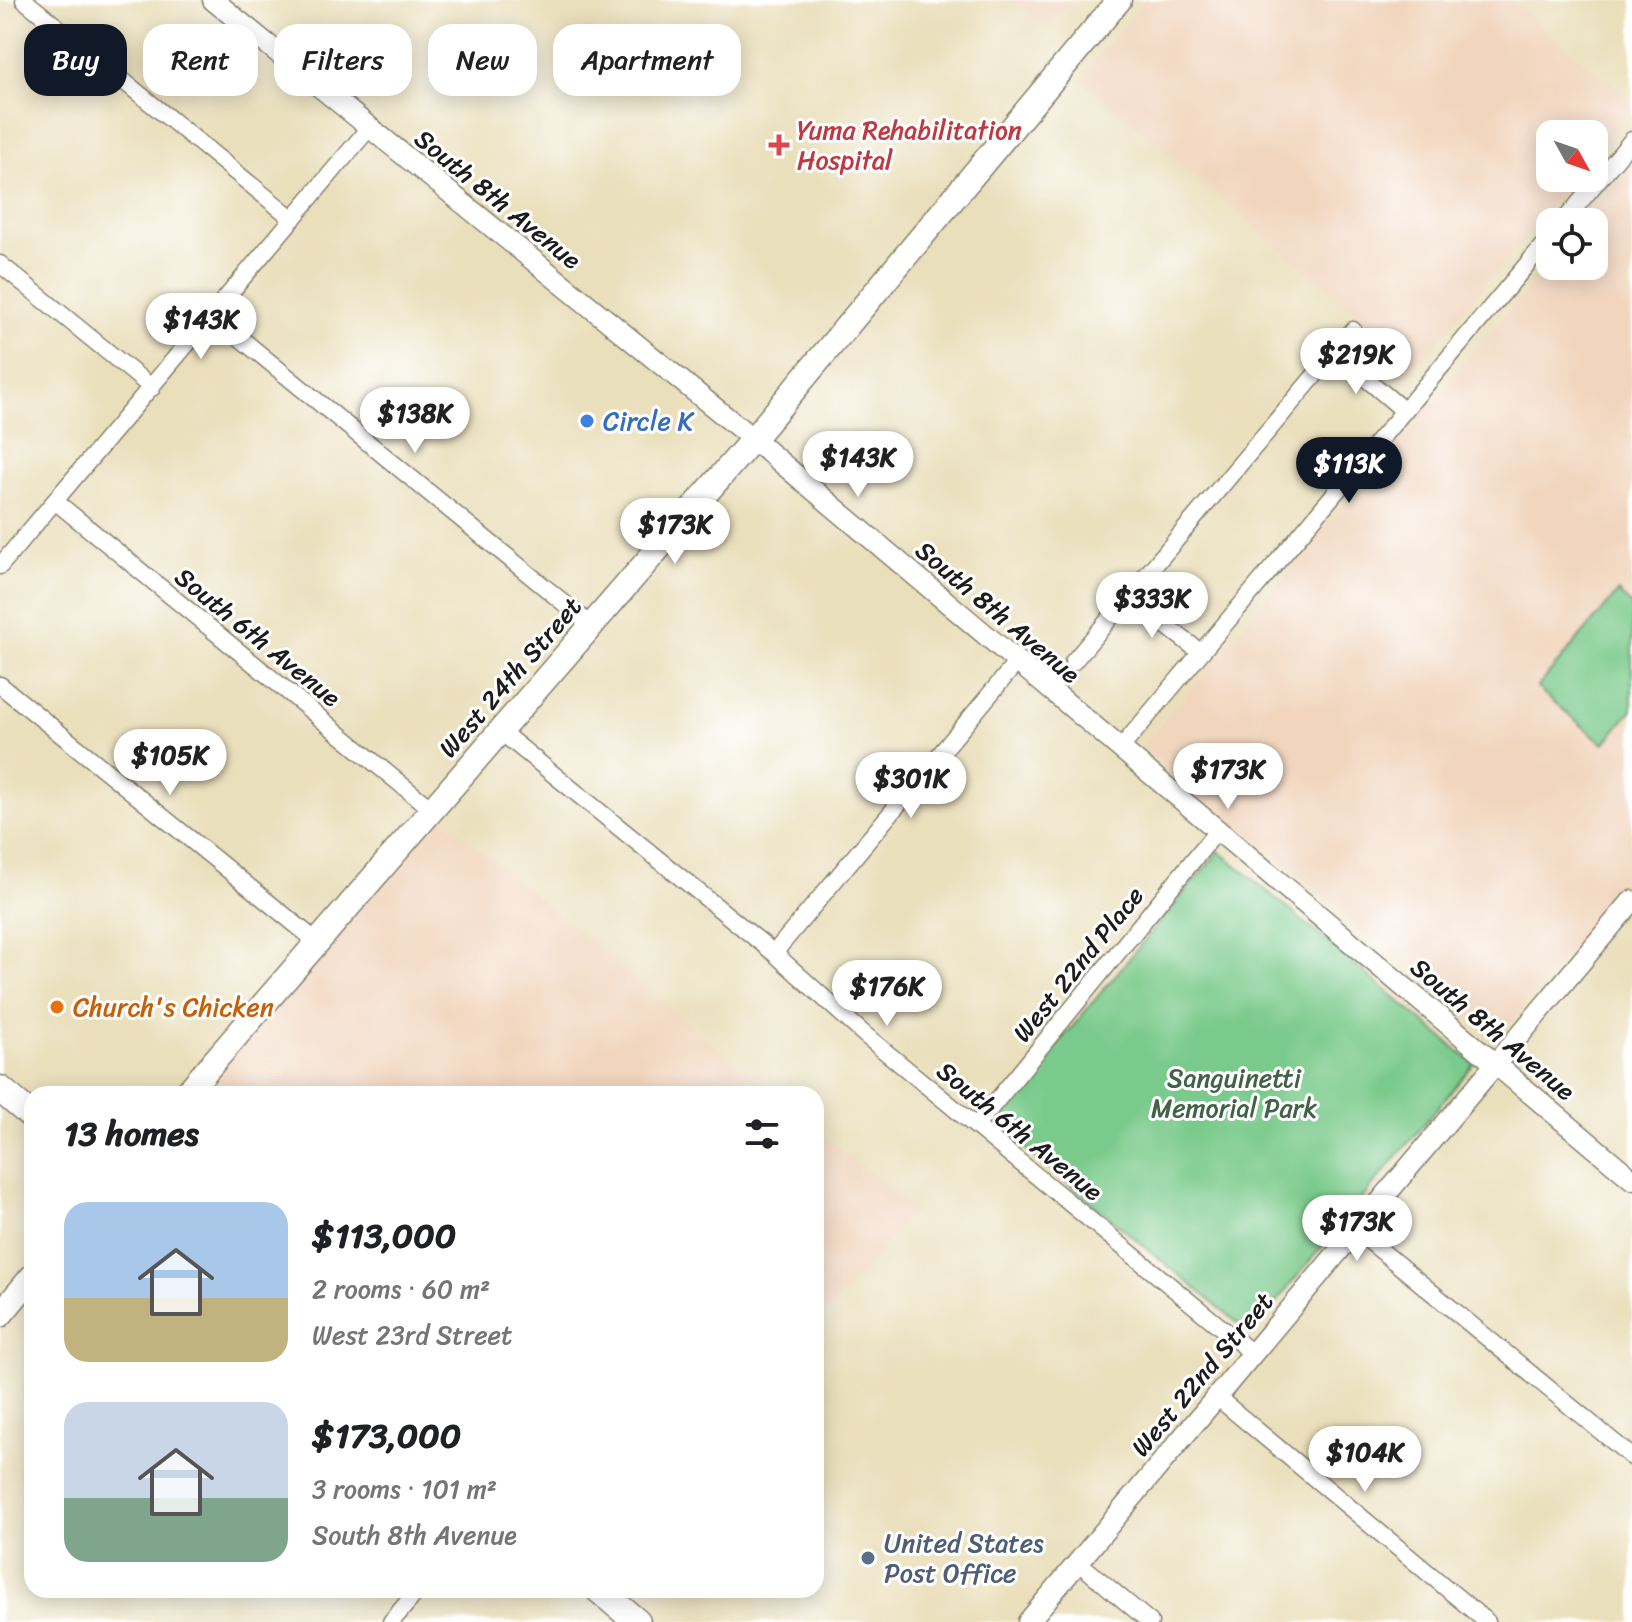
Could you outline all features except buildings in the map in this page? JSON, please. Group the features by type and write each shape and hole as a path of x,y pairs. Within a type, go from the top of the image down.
{"main road":[{"name":"West 24th Street","path":"193,1086 753,439 1119,0"},
{"path":"0,1089 24,1109"},
{"path":"0,1315 24,1286"},
{"path":"608,1598 637,1622"}],"street":[{"path":"24,0 293,219"},
{"name":"South 8th Avenue","path":"213,0 753,439 1632,1179"},
{"path":"2,560 152,388 369,128"},
{"path":"1575,208 1632,140"},
{"path":"1120,749 1536,253"},
{"path":"0,264 152,388"},
{"path":"212,315 592,626"},
{"path":"1073,662 1353,330"},
{"path":"1335,352 1403,410"},
{"name":"South 6th Avenue","path":"55,501 431,809"},
{"path":"1128,596 1200,652"},
{"path":"774,953 1017,662"},
{"path":"0,685 316,941"},
{"name":"South 6th Avenue","path":"500,731 774,953 865,1035 1252,1353"},
{"name":"West 22nd Place","path":"976,1126 1217,831"},
{"name":"West 22nd Street","path":"1028,1622 1493,1063 1632,901"},
{"path":"1356,1230 1632,1457"},
{"path":"1217,1397 1487,1622"},
{"path":"1078,1562 1150,1622"},
{"path":"391,1622 411,1598"}],"shaded area":[{"path":"1013,0 1074,0 1047,27"},
{"path":"1145,0 1510,0 1632,101 1632,110 1608,138 1608,120 1536,120 1536,192 1563,192 1550,208 1536,208 1536,224 1417,365 1080,78"},
{"path":"1632,163 1632,876 1496,1039 1142,747 1536,278 1608,280 1608,208 1594,208"},
{"path":"431,809 764,1086 194,1086"},
{"path":"824,1136 915,1210 824,1317"}],"green space":[{"path":"1618,592 1632,605 1632,710 1604,744 1537,688"},
{"name":"Sanguinetti Memorial Park","path":"1219,851 1474,1064 1250,1333 993,1122"}],"place":[{"name":"Yuma Rehabilitation Hospital","path":"779,145"},
{"name":"Circle K","path":"587,421"},
{"name":"Church's Chicken","path":"57,1007"},
{"name":"United States Post Office","path":"868,1558"}]}
